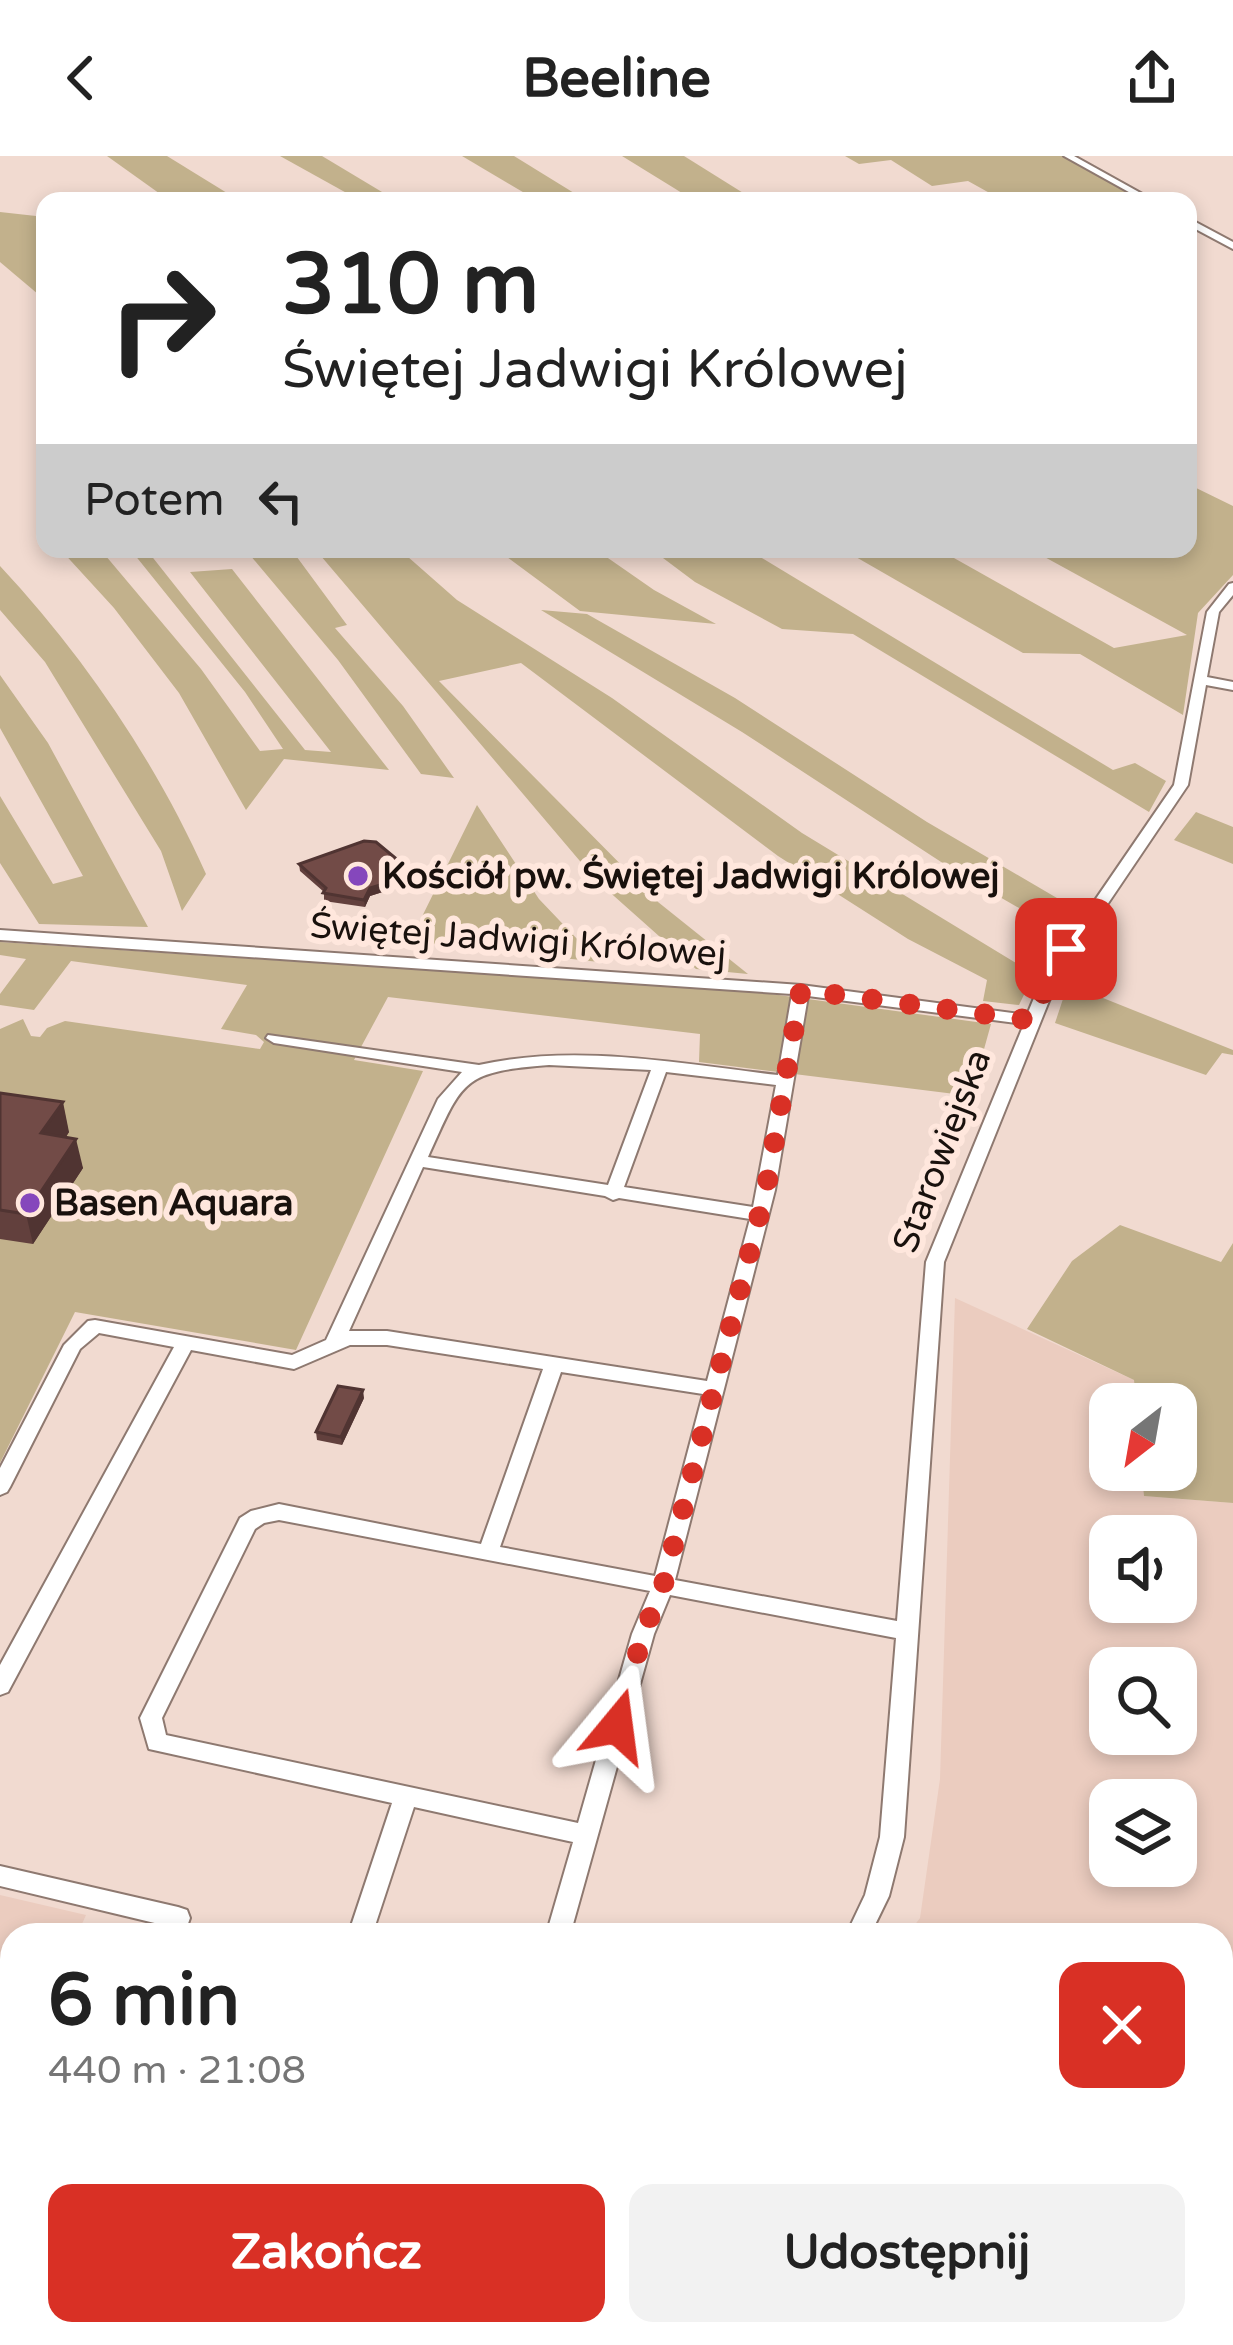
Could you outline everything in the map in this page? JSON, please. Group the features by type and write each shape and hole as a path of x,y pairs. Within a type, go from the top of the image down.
{"street":[{"path":"1069,156 1135,192"},
{"path":"1197,225 1227,237 1233,246"},
{"name":"Starowiejska","path":"864,1923 877,1896 892,1837 935,1262 1030,1020 1066,949 1181,785 1213,611 1233,587"},
{"path":"1201,680 1233,686"},
{"name":"Świętej Jadwigi Królowej","path":"0,934 801,990 1030,1020"},
{"path":"561,1923 643,1634 663,1586 714,1389 758,1214 801,990"},
{"path":"274,1038 479,1070 568,1060 785,1082"},
{"path":"614,1194 659,1069"},
{"path":"332,1347 446,1100 461,1079 479,1070"},
{"path":"418,1162 758,1214"},
{"path":"0,1487 82,1333 95,1326 294,1362 348,1338 388,1338 714,1389"},
{"path":"0,1686 186,1342"},
{"path":"488,1553 554,1364"},
{"path":"587,1835 157,1742 151,1718 247,1524 258,1516 279,1512 906,1631"},
{"path":"364,1923 406,1796"},
{"path":"0,1876 178,1918 176,1923"}],"shaded area":[{"path":"107,156 167,156 225,192 157,192"},
{"path":"280,156 322,156 382,192 345,192"},
{"path":"462,156 514,156 572,192 523,192"},
{"path":"622,156 684,156 742,192 680,192"},
{"path":"845,156 1065,156 1128,192 988,192 968,181 932,186 891,160 859,164"},
{"path":"0,212 36,216 36,292 0,262"},
{"path":"1197,488 1233,506 1233,575 1198,613 1183,715 1080,654 1023,653 858,558 954,558 1114,648 1187,635 1046,558 1197,558"},
{"path":"68,558 108,558 201,669 260,751 283,749 245,692 137,558 153,558 305,750 331,752 190,572 232,569 389,770 284,759 246,810 179,693 114,608"},
{"path":"253,558 298,558 347,625 335,628 403,706 454,778 421,774 338,660"},
{"path":"323,558 409,558 457,600 612,698 802,833 1034,974 1019,1005 983,1001 987,980 908,939 778,856 521,663 439,681 658,902 748,974 696,969 596,880"},
{"path":"508,558 608,558 716,624 580,611"},
{"path":"663,558 762,558 1113,770 1135,763 1166,781 1149,812 853,634 782,629 695,582"},
{"path":"0,566 89,673 165,791 206,874 182,911 161,851 45,662 0,610"},
{"path":"541,610 587,614 735,698 927,822 1074,908 1059,931 958,873 742,732"},
{"path":"0,675 48,743 148,927 39,924 0,863 0,796 53,884 83,876 0,728"},
{"path":"477,805 539,899 599,962 410,941"},
{"path":"1196,812 1233,827 1233,864 1174,840"},
{"path":"0,942 757,992 991,1024 971,1096 699,1062 700,1034 388,997 354,1060 423,1071 296,1350 75,1312 0,1463 0,1029 23,1019 31,1036 40,1037 47,1028 65,1021 260,1049 264,1042 256,1035 221,1029 247,985 71,961 34,1010 0,1005 0,994 26,959 0,955"},
{"path":"1068,984 1233,1050 1233,1055 1222,1053 1206,1075 1055,1023"},
{"path":"1120,1225 1221,1262 1233,1243 1233,1503 1144,1496 1143,1491 1197,1491 1197,1383 1134,1383 1027,1329 1072,1261"},
{"path":"955,1298 1134,1380 1089,1383 1089,1491 1143,1491 1144,1496 1233,1503 1233,1923 916,1923 940,1779"},
{"path":"0,1895 86,1915 82,1923 0,1923"}],"building":[{"name":"Kościół pw. Świętej Jadwigi Królowej","path":"364,841 376,842 411,876 370,888 364,900 323,893 326,888 299,864"},
{"name":"Basen Aquara","path":"0,1093 63,1102 41,1133 76,1139 26,1214 0,1210"},
{"path":"338,1386 363,1390 341,1437 316,1432"}],"place":[{"name":"Kościół pw. Świętej Jadwigi Królowej","path":"358,876"},
{"name":"Basen Aquara","path":"30,1203"}],"route":[{"path":"617,1726 643,1634 663,1586 752,1246 801,990 1030,1020 1066,949"}]}
